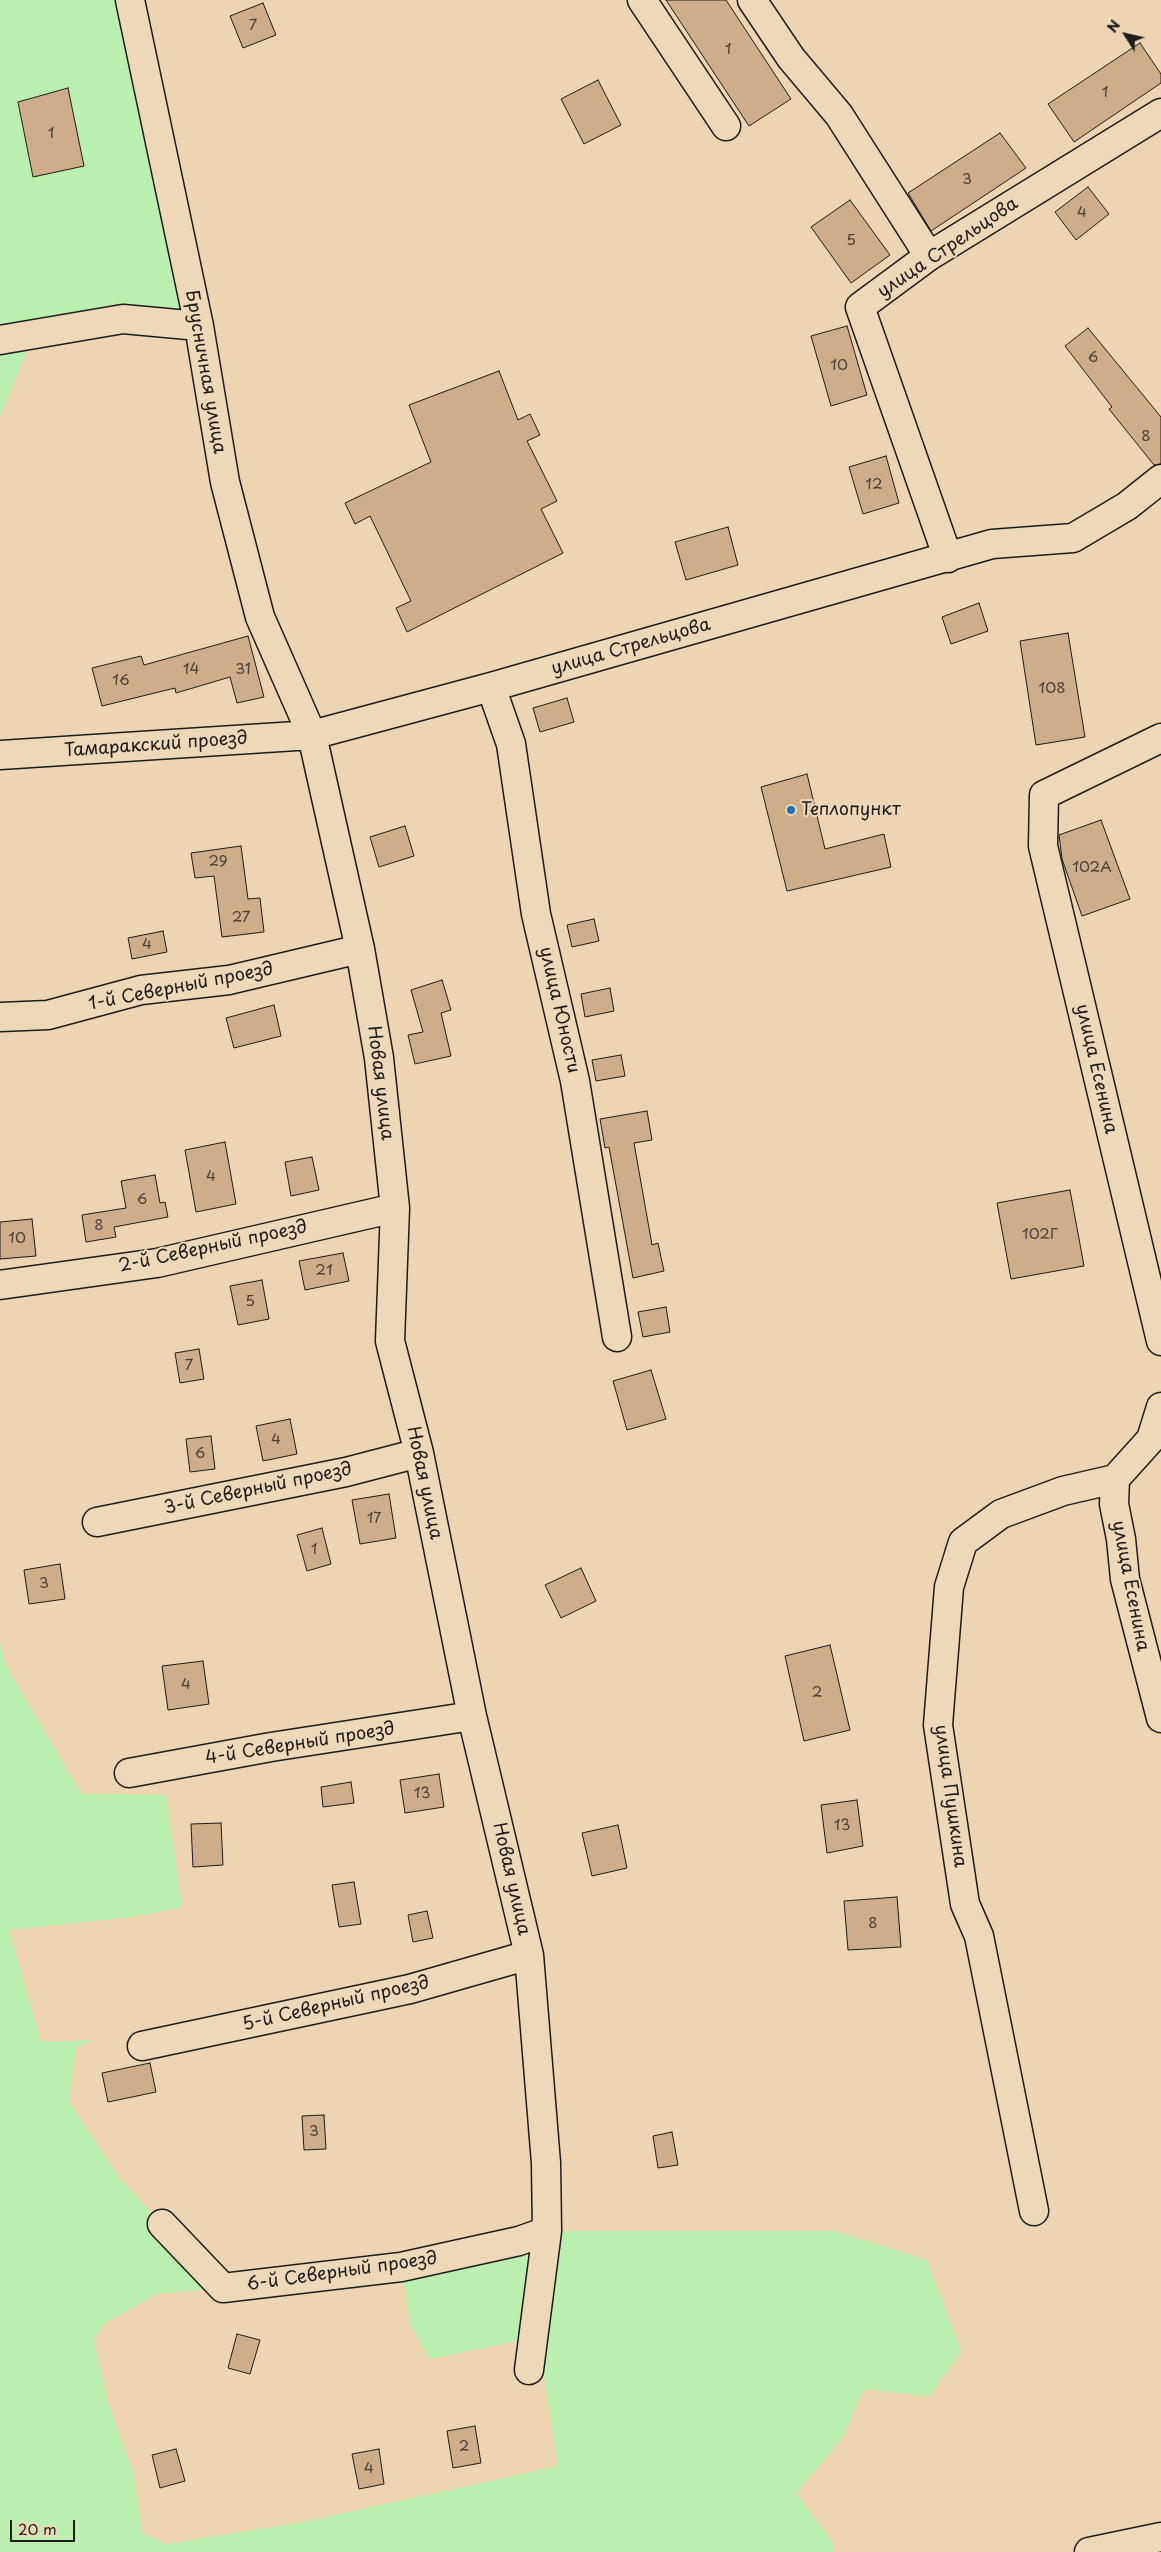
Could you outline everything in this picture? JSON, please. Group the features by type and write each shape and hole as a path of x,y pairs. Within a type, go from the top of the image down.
{"street":[{"name":"Брусничная улица","path":"130,0 199,326 225,482 260,617 312,735"},
{"path":"642,0 726,126"},
{"path":"752,0 791,58 839,115 928,256"},
{"name":"улица Стрельцова","path":"948,558 860,307 928,256 1161,113"},
{"path":"0,340 123,320 199,326"},
{"name":"улица Стрельцова","path":"312,735 491,687 992,544 1073,538 1127,506 1161,479"},
{"name":"улица Юности","path":"491,687 511,744 536,914 575,1081 617,1337"},
{"name":"Тамаракский проезд","path":"0,755 312,735"},
{"name":"Новая улица","path":"312,735 360,949 379,1058 394,1208 390,1340 419,1453 472,1716 529,1955 546,2163 547,2231 529,2370"},
{"name":"улица Есенина","path":"1161,738 1044,795 1043,846 1161,1341"},
{"name":"1-й Северный проезд","path":"0,1017 48,1015 141,990 229,980 360,949"},
{"name":"2-й Северный проезд","path":"0,1285 156,1263 394,1208"},
{"path":"1115,1480 1151,1439 1161,1407"},
{"name":"3-й Северный проезд","path":"97,1522 346,1472 419,1453"},
{"name":"улица Есенина","path":"1115,1480 1114,1504 1121,1539 1125,1579 1161,1718"},
{"name":"улица Пушкина","path":"1034,2211 978,1936 965,1904 938,1725 949,1587 963,1542 1001,1514 1063,1491 1115,1480"},
{"name":"4-й Северный проезд","path":"129,1773 472,1716"},
{"name":"5-й Северный проезд","path":"142,2046 410,1989 529,1955"},
{"name":"6-й Северный проезд","path":"162,2224 223,2288 400,2267 519,2241 547,2231"},
{"path":"1089,2552 1161,2537"}],"green space":[{"path":"0,0 130,0 199,326 34,334 0,417"},
{"path":"0,1642 6,1665 81,1794 166,1795 182,1907 133,1917 9,1930 41,2042 94,2040 76,2047 69,2102 120,2179 223,2288 156,2294 104,2324 94,2340 107,2400 134,2475 142,2533 167,2544 308,2521 558,2466 538,2337 429,2359 411,2326 401,2267 547,2231 835,2231 927,2260 961,2351 929,2397 864,2389 843,2437 796,2493 832,2542 834,2552 0,2552"}],"building":[{"path":"666,0 726,0 791,99 749,126"},
{"path":"263,3 276,35 243,48 230,16"},
{"path":"1140,43 1161,74 1161,83 1074,142 1048,104"},
{"path":"598,80 621,125 584,144 561,99"},
{"path":"68,88 84,166 33,177 18,102"},
{"path":"1000,133 1026,168 931,231 908,193"},
{"path":"1088,187 1109,214 1076,240 1055,212"},
{"path":"850,200 890,255 851,283 811,227"},
{"path":"847,326 867,395 831,406 811,336"},
{"path":"1088,328 1161,417 1161,464 1154,465 1109,409 1112,407 1065,346"},
{"path":"499,371 518,420 530,414 540,435 527,441 557,501 541,509 563,553 407,632 396,608 411,601 370,516 355,524 345,503 431,462 409,405"},
{"path":"886,456 899,503 863,514 849,467"},
{"path":"728,527 738,565 686,580 675,542"},
{"path":"979,603 988,631 951,644 942,617"},
{"path":"1068,633 1085,737 1036,745 1020,641"},
{"path":"248,636 264,697 237,703 230,677 176,693 175,688 102,706 92,668 141,656 144,665"},
{"path":"567,698 574,722 540,732 533,708"},
{"name":"Теплопункт","path":"807,774 825,849 884,834 891,867 787,891 761,787"},
{"path":"1101,820 1130,899 1082,916 1062,859 1059,835"},
{"path":"405,826 414,856 379,867 370,837"},
{"path":"241,846 248,899 260,898 264,932 222,937 214,876 195,878 191,853"},
{"path":"594,919 599,941 572,947 567,925"},
{"path":"163,931 167,952 132,959 128,938"},
{"path":"442,980 451,1010 441,1013 451,1056 415,1064 408,1035 423,1032 411,990"},
{"path":"610,988 614,1011 585,1017 581,994"},
{"path":"274,1005 281,1036 234,1048 226,1018"},
{"path":"621,1055 625,1076 596,1081 592,1060"},
{"path":"647,1111 652,1140 634,1143 652,1245 658,1243 664,1271 633,1278 609,1147 605,1148 600,1119"},
{"path":"225,1142 236,1204 196,1212 185,1150"},
{"path":"312,1157 319,1190 291,1196 285,1162"},
{"path":"155,1175 160,1203 165,1202 168,1217 114,1227 116,1237 86,1242 82,1215 126,1208 121,1181"},
{"path":"1070,1190 1084,1266 1011,1279 997,1203"},
{"path":"32,1219 36,1256 0,1259 0,1222"},
{"path":"343,1253 349,1281 305,1290 299,1261"},
{"path":"262,1280 269,1319 238,1325 230,1286"},
{"path":"666,1307 670,1332 643,1337 638,1312"},
{"path":"199,1349 204,1379 180,1383 175,1353"},
{"path":"651,1370 666,1419 627,1430 613,1381"},
{"path":"290,1419 297,1454 263,1461 256,1426"},
{"path":"211,1436 215,1469 190,1472 186,1439"},
{"path":"389,1494 396,1538 360,1544 352,1500"},
{"path":"322,1528 331,1564 307,1571 297,1535"},
{"path":"60,1564 65,1599 29,1604 24,1570"},
{"path":"581,1568 596,1601 561,1618 545,1585"},
{"path":"830,1645 850,1730 804,1741 785,1656"},
{"path":"203,1661 209,1704 168,1710 162,1666"},
{"path":"439,1774 444,1807 405,1813 400,1780"},
{"path":"351,1782 354,1803 323,1807 321,1787"},
{"path":"857,1800 863,1846 827,1853 821,1805"},
{"path":"221,1823 223,1865 193,1867 191,1824"},
{"path":"618,1825 627,1868 592,1876 582,1833"},
{"path":"354,1882 361,1924 339,1927 332,1885"},
{"path":"897,1897 901,1947 848,1950 844,1901"},
{"path":"427,1911 433,1938 413,1942 408,1915"},
{"path":"150,2063 156,2092 108,2102 102,2073"},
{"path":"324,2115 326,2149 304,2150 302,2116"},
{"path":"672,2132 678,2165 658,2168 653,2136"},
{"path":"237,2334 260,2340 250,2374 228,2368"},
{"path":"475,2426 481,2463 453,2468 447,2431"},
{"path":"176,2449 185,2481 160,2488 152,2455"},
{"path":"379,2449 384,2484 359,2489 352,2454"}],"place":[{"name":"Теплопункт","path":"791,810"}]}
